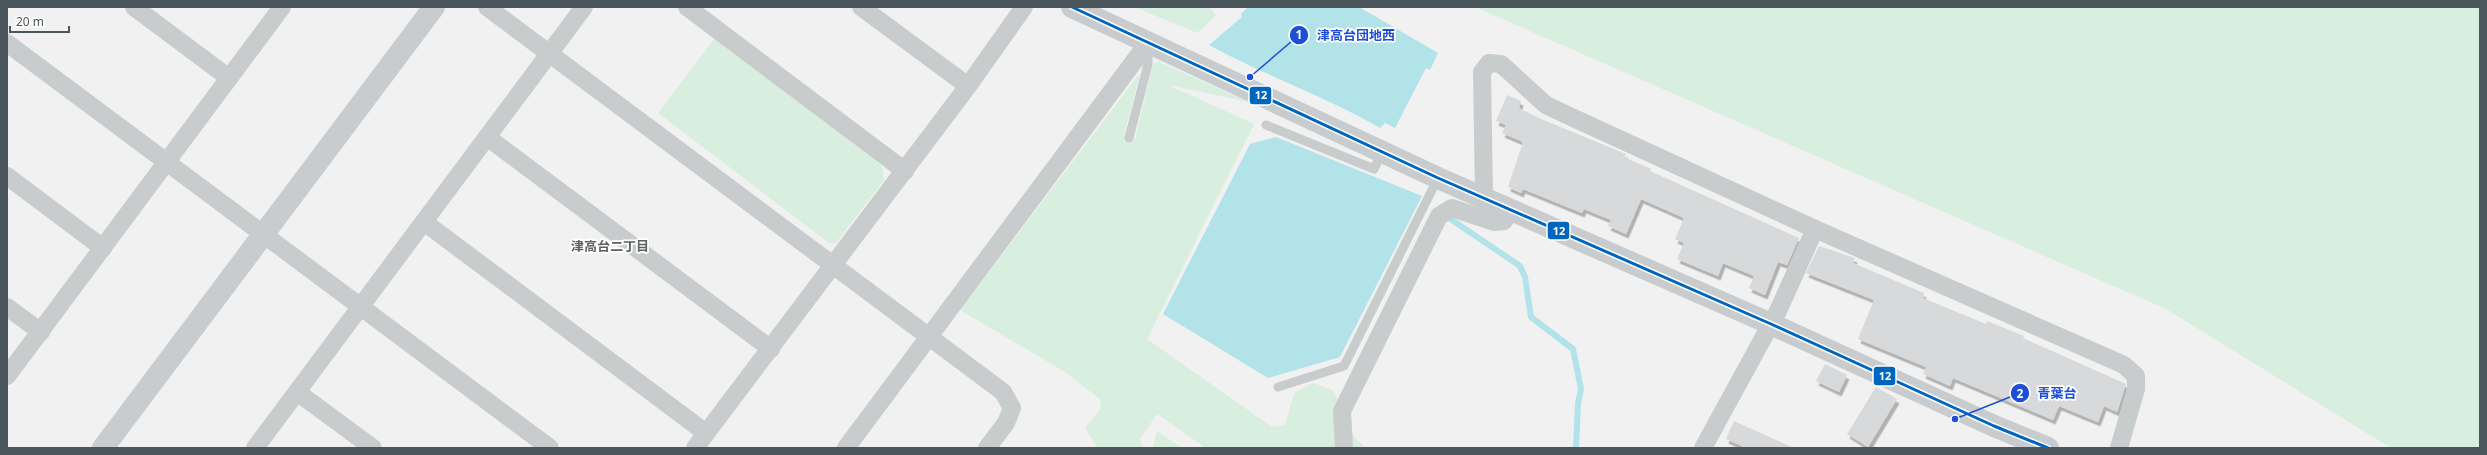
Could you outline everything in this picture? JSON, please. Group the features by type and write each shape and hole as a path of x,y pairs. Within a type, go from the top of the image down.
{"street":[{"path":"134,7 228,78"},
{"path":"7,376 282,7"},
{"path":"103,448 434,7"},
{"path":"487,7 1002,392 1012,408 1006,423 987,448"},
{"path":"255,448 584,7"},
{"path":"687,7 905,171"},
{"path":"861,7 968,86"},
{"path":"695,448 905,171 1024,7"},
{"path":"1072,7 1148,44 1438,178 1771,324 1994,426 2048,448"},
{"path":"7,43 262,235 550,448"},
{"path":"846,448 1148,44"},
{"path":"1484,197 1482,72 1489,63 1501,64 1553,108 1815,229 2124,365 2136,376 2136,389 2119,448"},
{"path":"487,137 771,349"},
{"path":"7,176 103,248"},
{"path":"1344,448 1342,411 1439,216 1452,208 1494,222 1504,220 1511,209"},
{"path":"424,222 706,434"},
{"path":"1703,448 1771,324 1815,229"},
{"path":"7,307 41,332"},
{"path":"297,392 373,448"}],"lane":[{"path":"1129,138 1148,64 1148,44"},
{"path":"1266,125 1374,169 1382,151"},
{"path":"1278,387 1344,366 1438,178"}],"green space":[{"path":"1134,7 1209,7 1216,15 1198,33"},
{"path":"1475,7 2480,7 2480,448 2391,448 2166,309"},
{"path":"715,38 882,166 884,180 836,243 829,243 658,113"},
{"path":"1159,62 1249,102 1168,85 1254,124 1147,339 1272,427 1285,425 1294,393 1313,383 1333,390 1355,438 1366,448 1206,448 1157,414 1140,439 1143,448 1097,448 1085,428 1101,408 1100,399 1065,372 960,310 1140,73 1124,136 1135,139 1153,64"},
{"path":"1157,431 1182,448 1153,448"}],"water":[{"path":"1248,7 1359,7 1438,53 1430,70 1426,68 1395,128 1385,123 1380,128 1338,106 1252,67 1209,45 1242,17 1241,14"},
{"path":"1276,137 1422,196 1340,357 1268,378 1163,314 1250,144"}],"building":[{"path":"1507,95 1521,101 1519,108 1541,119 1626,154 1624,157 1651,169 1650,171 1799,238 1787,265 1778,262 1765,295 1749,288 1754,276 1723,263 1718,276 1677,259 1684,243 1675,239 1684,218 1641,199 1626,234 1608,226 1611,220 1584,209 1582,213 1523,189 1521,193 1508,187 1523,142 1502,133 1506,125 1496,121"},
{"path":"1819,246 1855,258 1853,263 1924,293 1923,298 1986,324 1987,321 2024,336 2023,338 2126,384 2117,412 2104,406 2098,422 2059,406 2053,420 1953,378 1950,386 1923,374 1926,367 1858,339 1874,300 1806,273"},
{"path":"1825,364 1847,375 1839,392 1816,381"},
{"path":"1876,387 1897,399 1868,447 1847,434"},
{"path":"1734,421 1794,448 1746,448 1726,439"}],"waterway":[{"path":"1452,220 1520,266 1525,277 1531,317 1573,349 1581,389 1578,403 1576,448"}],"transit line":[{"name":"12","path":"1072,7 1438,178 1771,324 1994,426 2048,448"}],"place":[{"name":"津高台団地西","path":"1250,77"},
{"name":"青葉台","path":"1955,419"}],"district":[{"name":"津高台二丁目","path":"610,246"}]}
